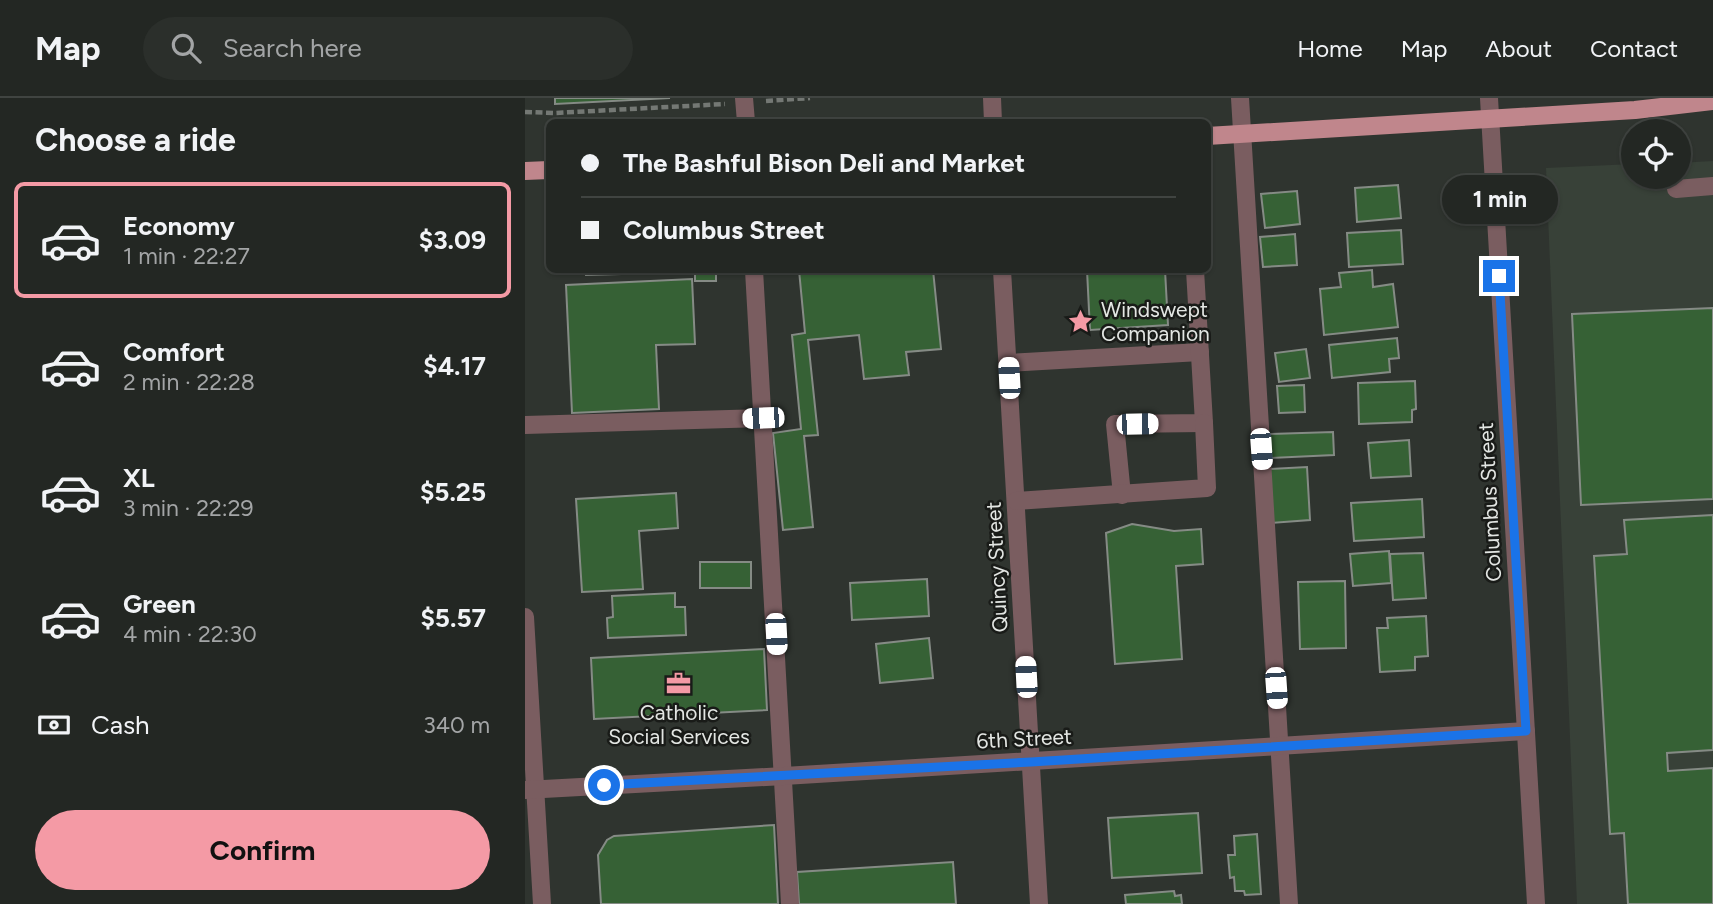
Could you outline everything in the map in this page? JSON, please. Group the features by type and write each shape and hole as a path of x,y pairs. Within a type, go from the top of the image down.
{"main road":[{"path":"1211,135 1490,120 1713,102"},
{"path":"525,171 546,170"}],"street":[{"path":"992,98 993,119"},
{"path":"1240,98 1289,904"},
{"name":"Columbus Street","path":"1489,98 1536,904"},
{"path":"745,100 746,119"},
{"path":"1691,188 1713,187"},
{"path":"754,273 790,904"},
{"name":"Quincy Street","path":"1002,273 1039,904"},
{"path":"1016,501 1207,488 1195,273"},
{"path":"1008,363 1200,352"},
{"path":"525,425 763,418"},
{"path":"1122,495 1115,424 1204,423"},
{"path":"525,617 530,789 542,904"},
{"name":"6th Street","path":"530,789 1031,762 1526,731"}],"path":[{"path":"525,112 555,113 810,98"}],"shaded area":[{"path":"1713,161 1713,904 1577,904 1546,168 1621,165 1621,189 1691,189 1691,162"}],"building":[{"path":"555,98 670,98 555,104"},
{"path":"1398,185 1401,218 1357,222 1355,188"},
{"path":"1297,191 1300,224 1265,228 1261,194"},
{"path":"1401,230 1403,264 1349,267 1347,233"},
{"path":"1295,234 1297,265 1263,267 1260,237"},
{"path":"1372,270 1373,287 1393,284 1398,327 1324,335 1320,289 1341,287 1339,273"},
{"path":"586,273 657,273 586,275"},
{"path":"695,273 716,273 716,281 695,281"},
{"path":"799,273 933,273 941,349 906,352 909,375 864,379 859,335 808,340 818,435 804,436 813,527 783,530 773,433 801,429 792,335 805,333"},
{"path":"1087,273 1165,273 1168,325 1090,330"},
{"path":"692,279 695,344 656,345 659,409 572,413 566,285"},
{"path":"1713,308 1713,499 1581,505 1572,314"},
{"path":"1397,338 1399,358 1389,359 1390,372 1332,378 1329,345"},
{"path":"1306,349 1310,378 1279,382 1275,353"},
{"path":"1415,381 1416,409 1412,410 1412,422 1359,424 1358,383"},
{"path":"1304,385 1305,412 1279,413 1277,386"},
{"path":"1333,432 1334,455 1271,458 1270,434"},
{"path":"1409,440 1411,476 1371,478 1368,443"},
{"path":"1307,467 1310,520 1271,523 1268,469"},
{"path":"676,493 678,528 639,531 643,589 582,592 576,499"},
{"path":"1422,499 1424,537 1354,541 1351,503"},
{"path":"1713,515 1713,750 1667,753 1668,771 1713,768 1713,904 1628,904 1624,833 1610,834 1594,556 1627,554 1624,520"},
{"path":"1132,524 1174,531 1201,529 1203,564 1176,566 1182,659 1115,664 1106,533"},
{"path":"1389,551 1391,583 1353,586 1350,554"},
{"path":"1423,553 1426,598 1393,600 1390,554"},
{"path":"700,562 751,562 751,588 700,588"},
{"path":"927,579 929,616 852,620 850,583"},
{"path":"1345,581 1346,648 1300,649 1298,582"},
{"path":"675,593 675,607 685,607 686,635 608,638 607,618 613,617 612,596"},
{"path":"1426,616 1428,656 1415,657 1415,670 1380,672 1377,628 1388,628 1387,618"},
{"path":"929,638 933,678 880,683 876,644"},
{"name":"Catholic Social Services","path":"764,649 767,710 594,719 591,658"},
{"path":"1198,813 1202,873 1112,878 1108,818"},
{"path":"774,825 778,904 601,904 598,855 607,840 614,836"},
{"path":"1257,834 1261,894 1245,895 1244,891 1235,891 1234,877 1230,878 1228,855 1235,855 1234,836"},
{"path":"953,862 956,904 799,904 797,872"},
{"path":"1174,891 1175,896 1181,895 1182,904 1126,904 1125,895"}],"place":[{"name":"Windswept Companion","path":"1081,322"},
{"name":"Catholic Social Services","path":"679,684"}],"route":[{"path":"604,785 1526,731 1499,276"}]}
